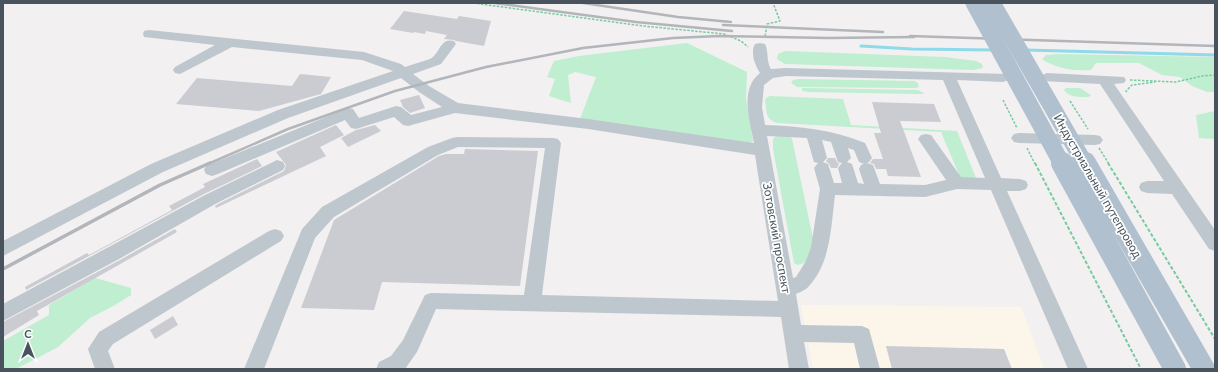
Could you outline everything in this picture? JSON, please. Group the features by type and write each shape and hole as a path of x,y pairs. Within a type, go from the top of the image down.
{"main road":[{"name":"Индустриальный путепровод","path":"974,3 1175,369"},
{"name":"Индустриальный путепровод","path":"992,3 1204,369"}],"street":[{"path":"149,34 364,56 396,67 424,89 455,108"},
{"path":"180,70 228,43"},
{"path":"3,249 157,168 283,114 436,61 449,44"},
{"path":"761,50 761,64 767,74 786,72 1003,77"},
{"name":"Зотовский проспект","path":"767,74 761,78 757,84 756,107 799,369"},
{"path":"948,76 1078,369"},
{"path":"1047,78 1119,80"},
{"path":"1104,80 1215,244"},
{"path":"212,170 348,113 356,124 396,111 408,121 455,108 588,124 762,150"},
{"path":"759,130 813,134 837,138 860,147 874,190"},
{"path":"786,290 802,282 813,264 820,246 828,189 813,134"},
{"path":"837,138 852,190"},
{"path":"1021,138 1095,140"},
{"path":"926,140 957,183"},
{"path":"254,369 308,234 328,212 433,151 457,142 553,143 532,304"},
{"path":"3,313 211,199 277,166"},
{"path":"828,189 925,191 957,183 1020,185"},
{"path":"1147,187 1177,188"},
{"path":"105,369 98,349 106,338 275,236"},
{"path":"386,369 398,363 410,346 431,302 789,309"},
{"path":"793,333 862,335 870,369"}],"path":[{"path":"473,3 643,26 724,34 741,41 750,48 761,50 760,38 765,37 768,24 780,21 773,3"},
{"path":"1130,96 1126,91 1132,85 1176,82 1202,76 1215,75"},
{"path":"1119,80 1144,80 1160,82"},
{"path":"1003,100 1021,138 1141,369"},
{"path":"1070,101 1215,339"}],"shaded area":[{"path":"801,305 1021,307 1044,369 813,369"}],"green space":[{"path":"687,43 747,72 746,99 753,141 747,145 580,119 596,77 575,72 568,75 571,103 549,96 555,79 547,77 554,61 579,56"},
{"path":"785,51 945,57 976,61 982,64 983,68 973,70 785,64 777,59 778,54"},
{"path":"1046,55 1215,57 1215,92 1207,92 1192,86 1180,77 1162,75 1139,63 1096,63 1091,70 1078,70 1065,69 1042,59"},
{"path":"793,80 914,81 918,83 919,87 797,87 791,83"},
{"path":"802,88 917,90 924,93 808,92 802,91"},
{"path":"1066,88 1080,88 1091,95 1089,97 1072,96 1066,93 1064,90"},
{"path":"770,96 843,99 851,125 957,131 976,178 967,180 960,177 941,132 778,123 771,120 767,115 765,100"},
{"path":"1215,111 1215,139 1199,138 1196,115"},
{"path":"776,136 790,136 792,139 814,243 807,262 798,265 794,263 773,149 773,139"},
{"path":"95,278 131,288 131,295 90,318 58,347 16,369 3,369 3,341 49,315 49,305"}],"building":[{"path":"404,11 457,19 459,16 491,21 484,46 444,39 447,35 426,31 425,34 390,29"},
{"path":"300,74 331,77 321,94 259,111 176,104 197,78 292,86"},
{"path":"419,95 425,108 410,113 403,107 400,100"},
{"path":"872,102 934,104 941,122 900,121 921,177 888,176 886,169 876,169 874,164 870,163 873,159 883,159 874,133 881,133"},
{"path":"336,125 344,135 320,147 326,156 216,208 215,206 218,204 284,171 286,165 276,152"},
{"path":"375,125 381,131 348,147 341,138 356,130"},
{"path":"465,149 538,151 520,286 382,282 374,310 301,308 334,220 439,156 446,154 464,154"},
{"path":"828,158 835,158 839,164 837,168 831,168 826,161"},
{"path":"257,159 262,166 204,194 26,290 25,287 87,253 89,255 172,210 169,206 205,187 203,184"},
{"path":"175,229 177,232 37,311 39,315 3,337 3,322"},
{"path":"173,316 178,325 155,339 150,330"},
{"path":"886,346 1004,349 1012,369 892,369"}],"waterway":[{"path":"861,46 912,49 994,50"},
{"path":"1026,50 1215,55"}],"railway":[{"path":"495,3 636,22 732,31"},
{"path":"583,3 678,17 731,22"},
{"path":"723,25 883,32"},
{"path":"208,164 288,129 395,91 486,67 583,48 673,38 719,36 828,38 914,37"},
{"path":"910,36 1215,46"},
{"path":"3,269 160,185 210,163"}]}
